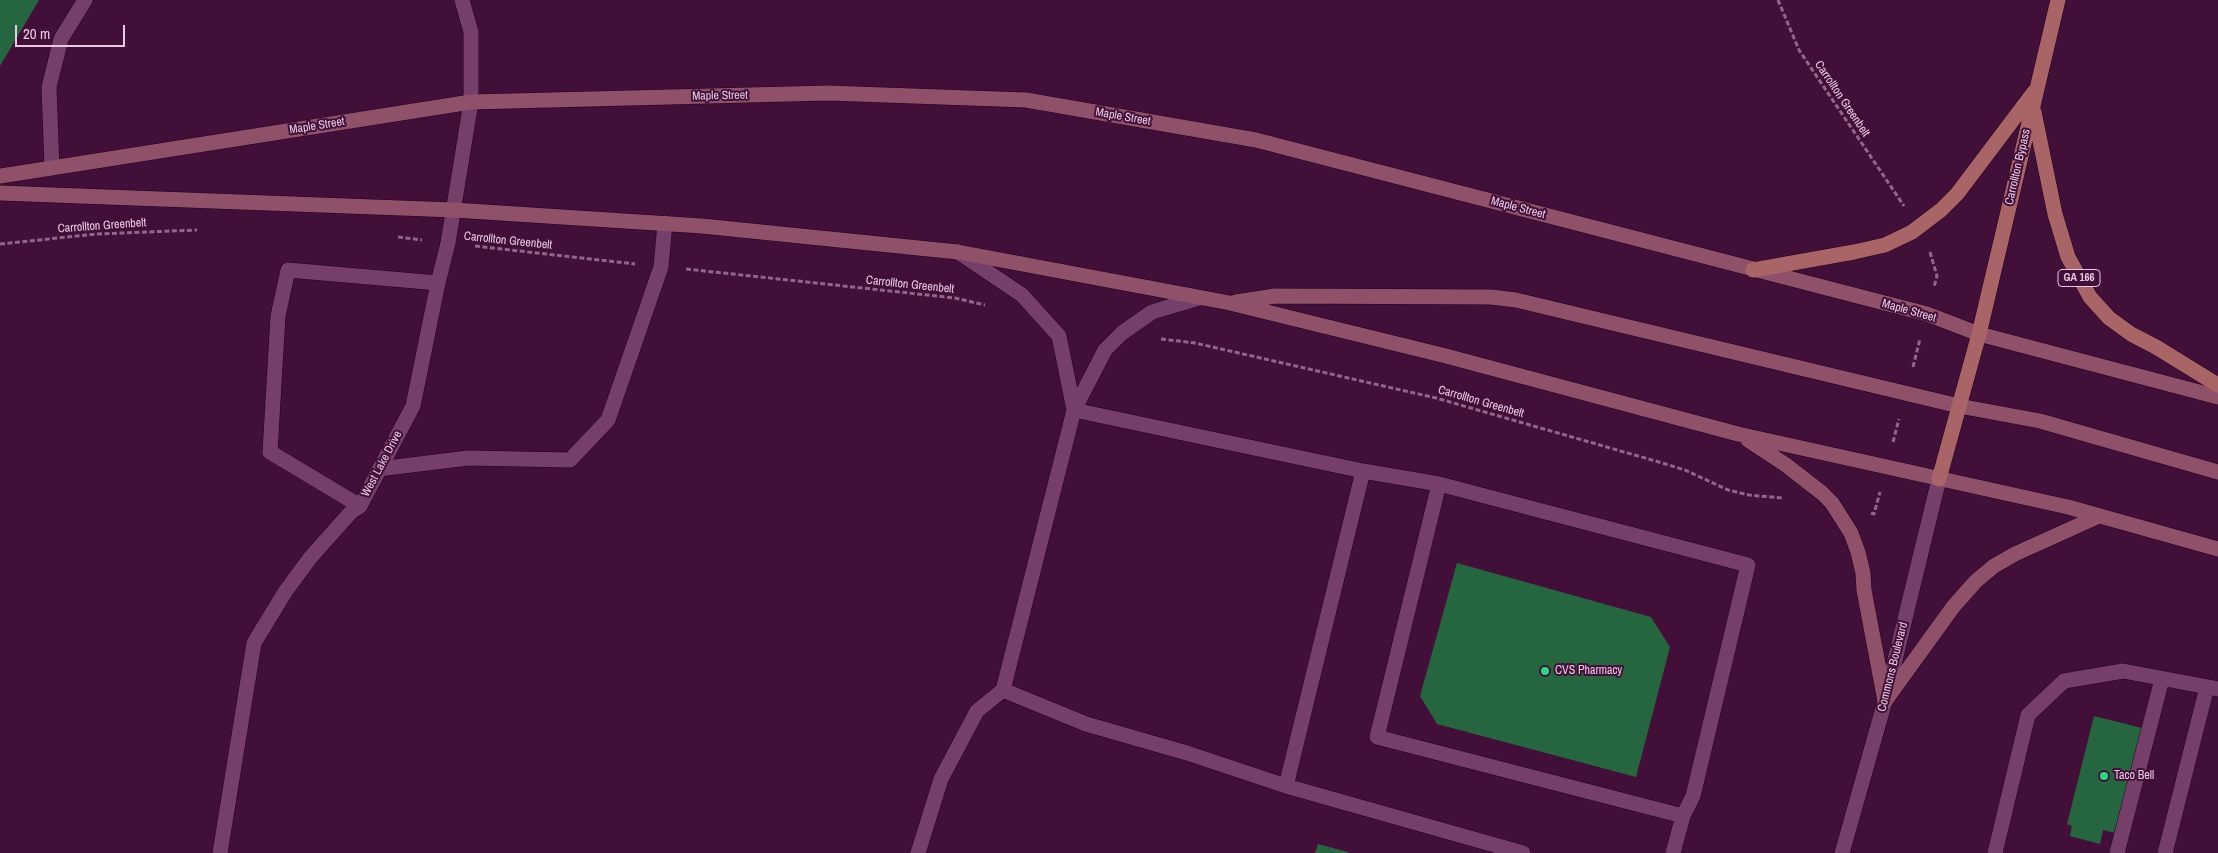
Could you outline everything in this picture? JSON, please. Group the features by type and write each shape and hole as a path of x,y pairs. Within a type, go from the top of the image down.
{"main road":[{"name":"Carrollton Bypass","path":"1979,334 2058,0"},
{"path":"1753,270 1885,245 1912,232 1941,210 1957,194 2037,89"},
{"name":"Maple Street","path":"0,176 471,102 828,93 1026,100 1256,140 1926,314 1979,334 2218,397"},
{"name":"GA 166","path":"2033,106 2055,214 2068,257 2090,298 2108,318 2131,334 2218,385"},
{"path":"0,193 454,210 665,223 958,252 1230,303 1446,356 1738,434 2099,516 2218,549"},
{"path":"1230,303 1275,296 1491,297 1516,300 1959,406 2040,421 2218,472"},
{"name":"GA 166","path":"1940,479 1979,334"},
{"path":"1738,434 1808,481 1832,503 1841,515 1860,559 1885,701"},
{"path":"1885,701 1953,606 1976,581 1994,566 2015,554 2099,516"}],"street":[{"path":"52,168 50,87 60,39 85,0"},
{"name":"West Lake Drive","path":"220,853 254,643 285,592 310,558 351,512 360,506 413,406 448,243 471,102 470,32 462,0"},
{"path":"379,469 468,458 570,460 608,420 661,267 665,223"},
{"path":"958,252 1022,295 1059,336 1074,410"},
{"path":"360,506 270,452 278,316 288,270 438,283"},
{"path":"918,853 942,779 977,711 1003,690 1074,410 1105,350 1122,333 1152,312 1198,298"},
{"path":"1074,410 1362,471 1439,484 1748,565 1693,796 1683,816 1673,853"},
{"path":"1286,786 1362,471"},
{"name":"Commons Boulevard","path":"1842,853 1885,701 1940,479"},
{"path":"1439,484 1377,737 1683,816"},
{"path":"1995,853 2028,715 2064,681 2123,671 2213,688 2165,853"},
{"path":"2117,853 2162,679"},
{"path":"1003,690 1086,724 1187,753 1286,786 1523,853"}],"path":[{"name":"Carrollton Greenbelt","path":"1778,0 1799,50 1902,202"},
{"name":"Carrollton Greenbelt","path":"0,244 97,234 206,229"},
{"name":"Carrollton Greenbelt","path":"389,237 955,298 992,306"},
{"path":"1927,244 1937,276"},
{"name":"Carrollton Greenbelt","path":"1152,338 1195,343 1436,398 1685,470 1728,490 1749,496 1787,498"}],"building":[{"path":"0,0 39,0 0,66"},
{"name":"CVS Pharmacy","path":"1457,563 1651,617 1670,647 1636,777 1437,724 1420,696"},
{"name":"Taco Bell","path":"2094,716 2142,728 2115,833 2103,830 2100,844 2070,836 2072,826 2067,824"},
{"path":"1318,844 1348,852 1348,853 1315,853"}],"place":[{"name":"CVS Pharmacy","path":"1545,671"},
{"name":"Taco Bell","path":"2104,776"}]}
